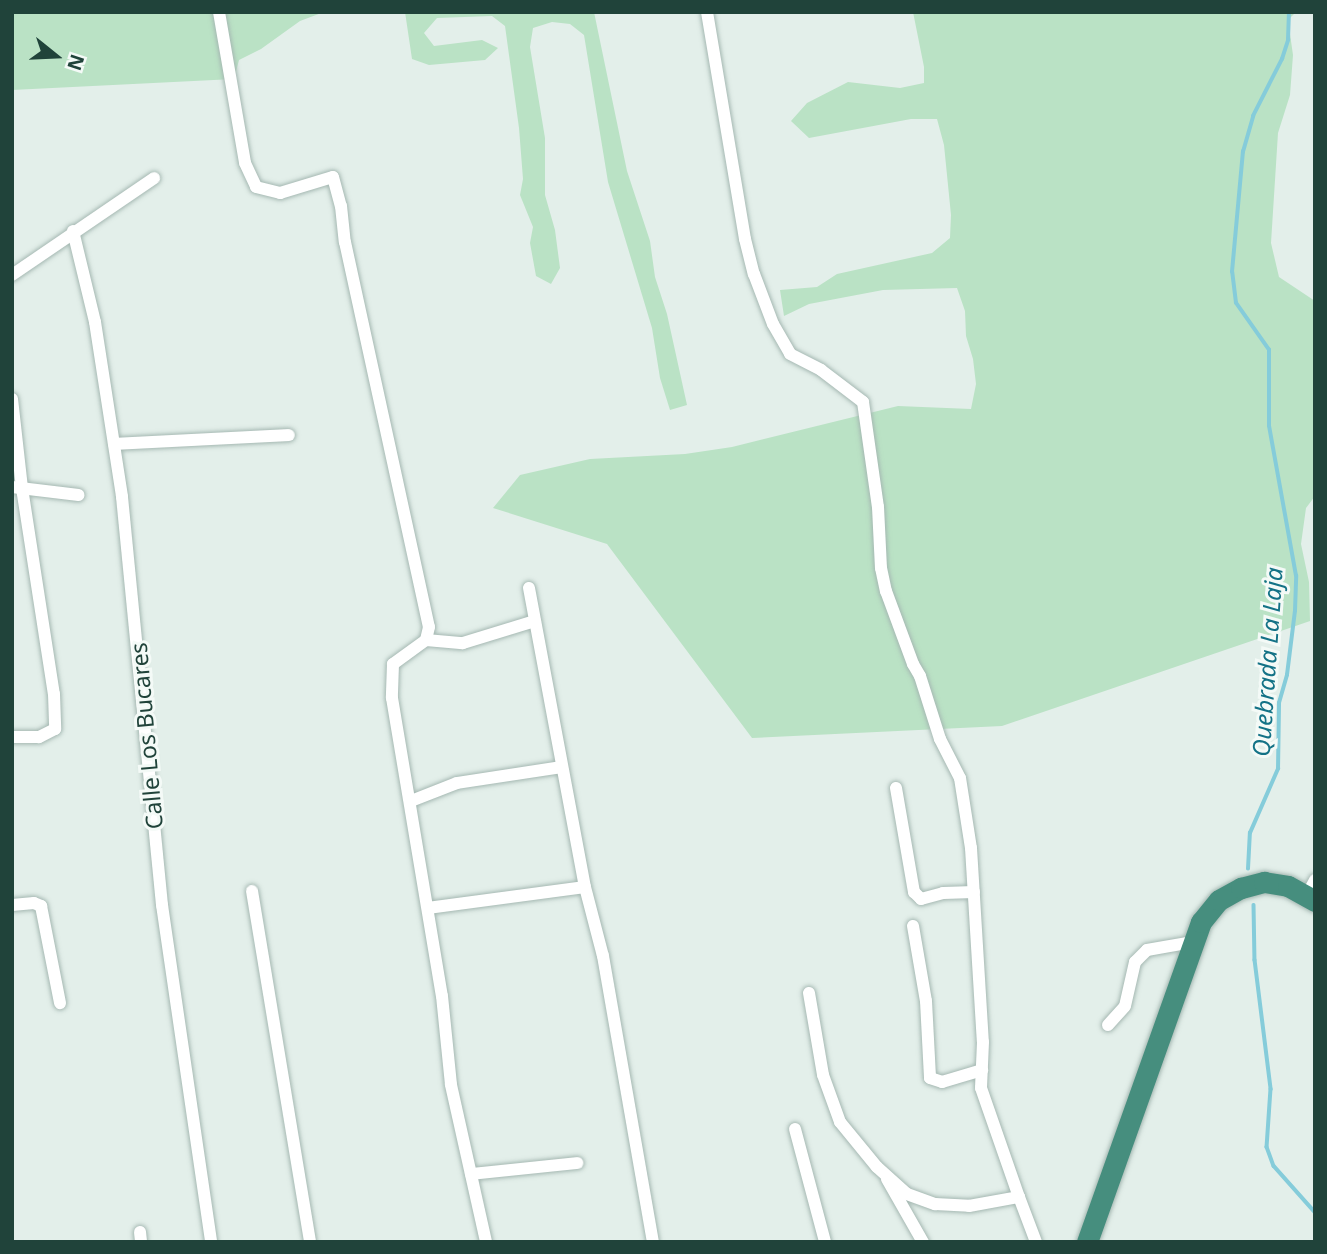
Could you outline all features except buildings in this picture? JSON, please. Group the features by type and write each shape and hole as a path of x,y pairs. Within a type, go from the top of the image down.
{"highway":[{"path":"1087,1242 1192,942 1210,910 1219,900 1241,888 1265,881 1312,892"}],"street":[{"path":"219,12 244,163 256,187 280,193 333,177 429,627 426,640"},
{"path":"707,12 745,239 754,274 773,324 790,355 821,370 863,402 878,507 881,568 894,617 920,676 940,739 960,778 971,848 974,892 983,1042 981,1088 991,1125 1036,1242"},
{"path":"12,275 154,178"},
{"name":"Calle Los Bucares","path":"73,231 95,323 114,444 137,641 162,905 211,1242"},
{"path":"12,399 17,487 51,667 55,729 39,737 12,737"},
{"path":"114,444 289,435"},
{"path":"17,487 79,495"},
{"path":"529,587 561,767 585,887 603,957 653,1242"},
{"path":"486,1242 451,1085 444,1006 391,676 393,664 426,640 463,643 535,621"},
{"path":"411,801 457,783 561,767"},
{"path":"897,788 914,892 921,899 943,893 974,892"},
{"path":"428,908 585,887"},
{"path":"252,891 310,1242"},
{"path":"12,905 34,903 41,906 60,1003"},
{"path":"913,926 926,1001 930,1078 942,1082 982,1070"},
{"path":"1108,1026 1125,1006 1135,962 1147,950 1192,942"},
{"path":"809,993 823,1075 840,1122 886,1176 907,1194 935,1204 970,1206 1019,1197"},
{"path":"795,1129 825,1242"},
{"path":"471,1174 577,1163"},
{"path":"886,1176 890,1189 923,1242"}],"green space":[{"path":"12,12 324,12 300,21 261,49 239,60 234,79 12,90"},
{"path":"405,12 594,12 627,171 650,241 655,277 667,314 687,405 670,410 660,378 652,328 608,182 584,35 570,24 552,22 533,28 530,47 545,138 545,195 555,230 560,268 551,284 536,276 530,243 533,227 520,195 523,179 519,128 505,26 492,16 437,18 424,33 434,46 482,40 498,48 485,60 429,65 412,59"},
{"path":"913,12 1296,12 1288,20 1293,55 1290,95 1278,133 1271,243 1279,277 1315,301 1315,496 1306,508 1301,544 1309,582 1310,621 1002,726 752,738 607,544 493,508 520,475 590,459 685,454 732,447 898,406 971,409 976,384 973,359 966,336 965,311 957,288 883,290 809,304 784,316 780,290 817,287 837,274 932,253 950,238 951,215 944,145 937,119 911,119 809,138 791,121 807,103 848,82 900,88 924,83 924,67"}],"waterway":[{"name":"Quebrada La Laja","path":"1248,869 1250,833 1278,769 1279,703 1287,675 1295,611 1296,576 1269,426 1269,350 1236,303 1232,272 1243,152 1253,116 1282,59 1288,40 1289,12"},
{"name":"Quebrada La Laja","path":"1254,905 1255,960 1271,1089 1267,1147 1274,1166 1315,1212"}]}
